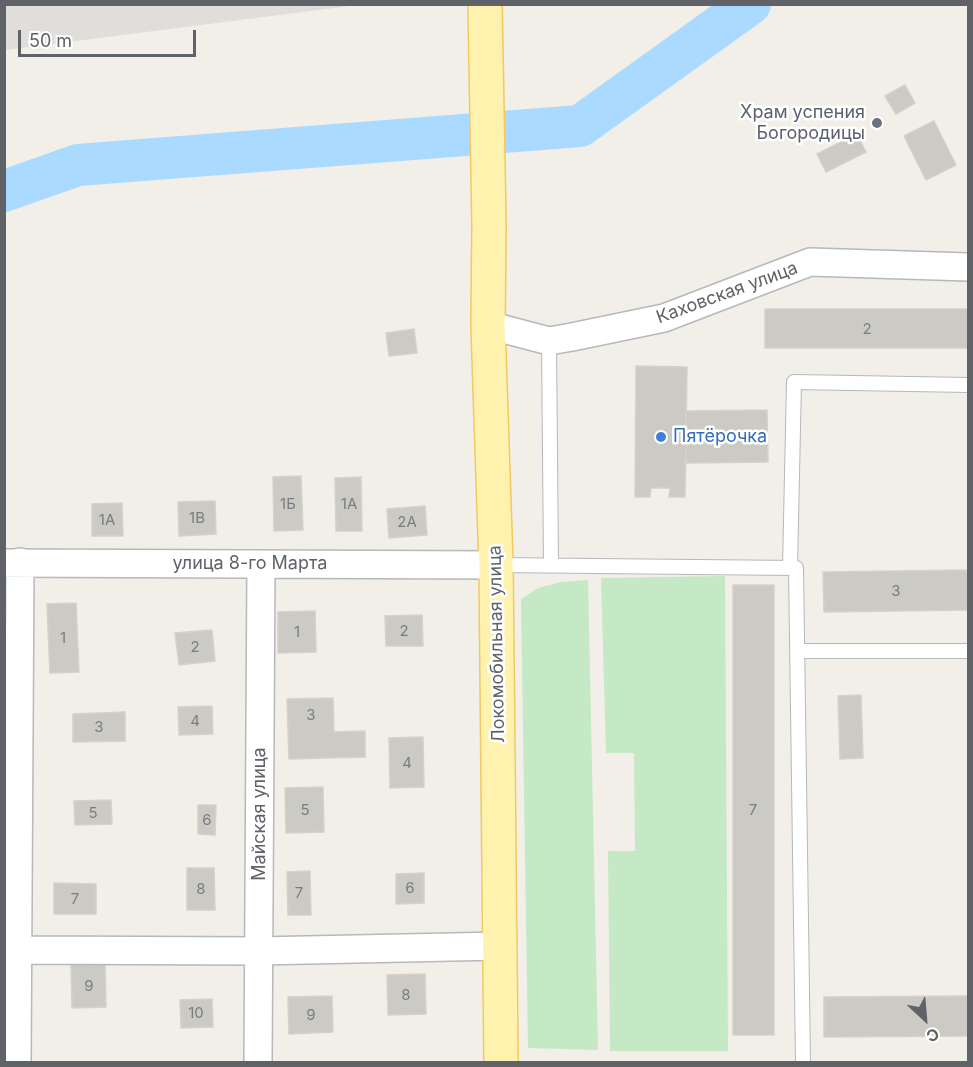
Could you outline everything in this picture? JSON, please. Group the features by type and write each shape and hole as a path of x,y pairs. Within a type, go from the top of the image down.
{"main road":[{"name":"Локомобильная улица","path":"485,8 489,225 488,325 496,565 501,1062"}],"street":[{"name":"Каховская улица","path":"488,325 549,341 664,318 810,262 969,267"},
{"name":"улица 8-го Марта","path":"12,562 496,565"},
{"path":"12,562 18,950 17,1062"},
{"name":"Майская улица","path":"258,1062 261,565"},
{"path":"18,950 259,951 500,946"}],"lane":[{"path":"549,341 551,566"},
{"path":"790,568 794,382 969,385"},
{"path":"496,565 796,568 803,1062"},
{"path":"797,651 969,651"}],"shaded area":[{"path":"5,4 358,4 358,5 5,50"}],"green space":[{"path":"725,576 728,1051 610,1051 608,851 635,851 634,753 606,753 601,578"},
{"path":"588,580 598,1050 528,1048 521,599 538,588 561,582"}],"building":[{"path":"905,85 915,103 896,114 885,96"},
{"path":"934,121 956,165 926,180 904,136"},
{"path":"857,134 866,152 826,172 817,154"},
{"path":"765,309 968,309 968,348 765,348"},
{"path":"414,329 417,353 389,356 386,333"},
{"name":"Пятёрочка","path":"636,366 687,367 685,497 669,497 670,488 651,488 650,497 635,497"},
{"path":"767,410 768,462 686,463 686,411"},
{"path":"301,476 303,530 274,531 273,477"},
{"path":"361,477 362,531 336,531 335,478"},
{"path":"215,501 216,534 179,536 178,502"},
{"path":"122,503 123,536 92,536 92,504"},
{"path":"425,506 427,535 389,538 387,509"},
{"path":"968,570 968,610 824,612 823,572"},
{"path":"733,585 774,585 774,1035 733,1035"},
{"path":"76,603 79,672 50,673 47,604"},
{"path":"315,611 316,652 278,653 278,612"},
{"path":"422,615 423,646 386,646 385,616"},
{"path":"212,630 215,661 179,665 175,633"},
{"path":"861,695 863,758 840,759 838,696"},
{"path":"333,698 334,732 365,731 365,757 289,759 287,699"},
{"path":"212,706 213,734 179,735 178,707"},
{"path":"125,712 125,741 73,742 73,714"},
{"path":"423,737 424,787 390,788 389,738"},
{"path":"323,787 324,832 286,833 285,788"},
{"path":"111,800 112,824 75,825 74,801"},
{"path":"198,805 216,805 215,835 198,834"},
{"path":"187,868 214,868 215,910 187,910"},
{"path":"310,871 311,915 288,915 287,872"},
{"path":"424,873 424,903 396,904 396,874"},
{"path":"54,883 96,884 96,914 54,914"},
{"path":"105,963 106,1007 72,1008 71,964"},
{"path":"425,974 426,1014 388,1015 387,975"},
{"path":"332,996 333,1032 289,1034 288,997"},
{"path":"968,996 968,1036 824,1037 824,997"},
{"path":"212,999 213,1027 181,1028 180,1000"}],"waterway":[{"path":"4,191 78,165 580,126 750,4"}],"place":[{"name":"Храм успения Богородицы","path":"877,123"},
{"name":"Пятёрочка","path":"661,437"}]}
